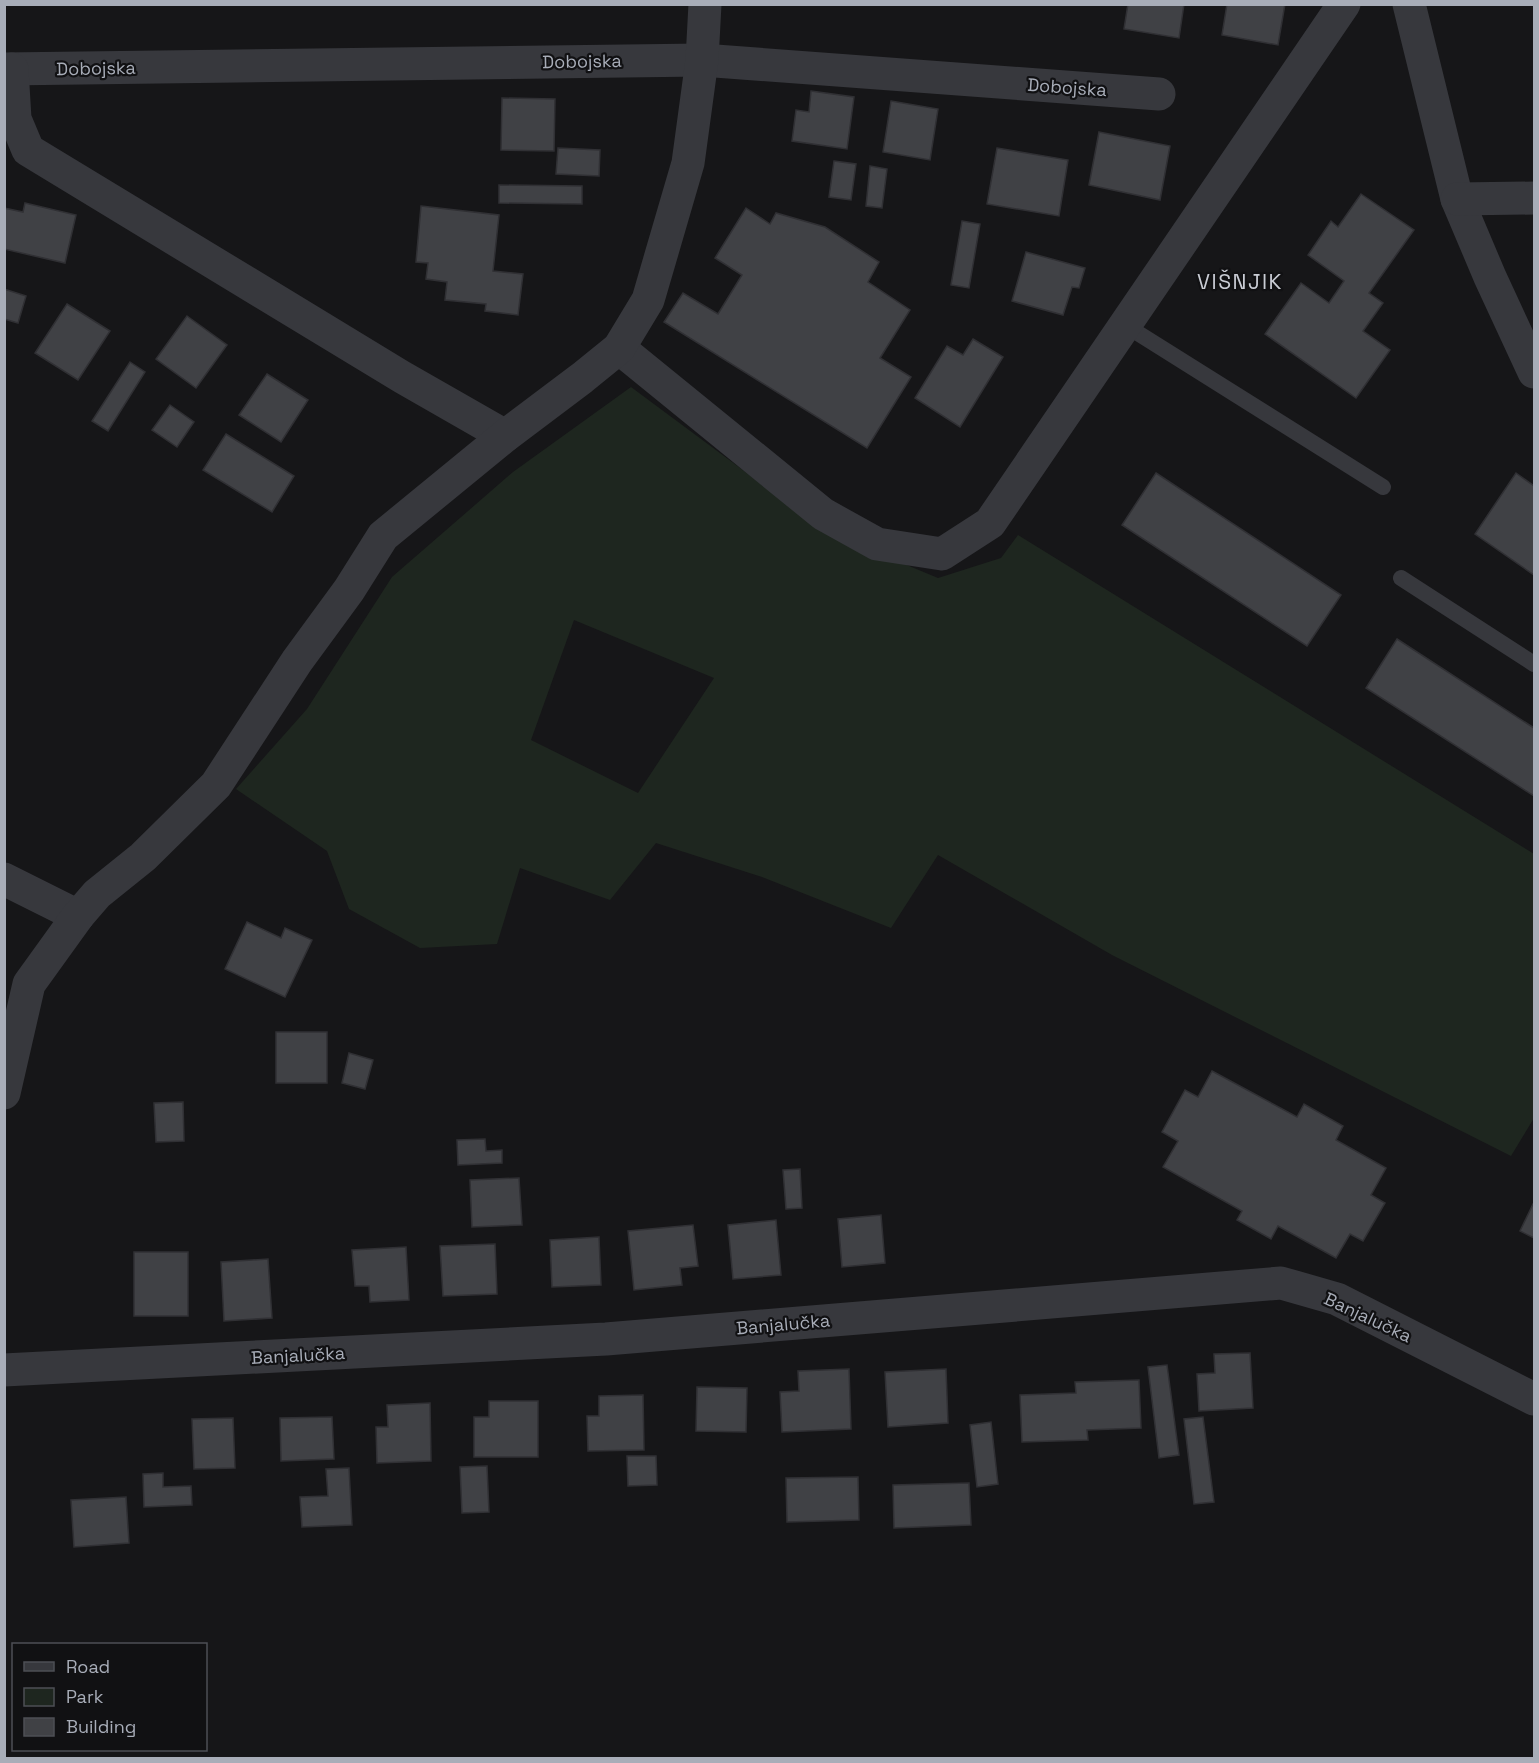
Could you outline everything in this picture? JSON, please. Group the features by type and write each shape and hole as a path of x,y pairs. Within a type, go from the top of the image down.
{"street":[{"path":"4,1093 29,984 78,916 97,894 143,857 216,785 297,661 350,590 383,536 505,436 619,348 648,300 688,163 702,60 705,4"},
{"path":"619,348 823,514 877,544 942,554 990,524 1344,4"},
{"path":"1409,4 1457,199 1534,372"},
{"name":"Dobojska","path":"8,69 702,60 1159,94"},
{"path":"8,69 15,119 28,150 402,378 505,436"},
{"path":"1457,199 1534,198"},
{"path":"4,879 78,916"},
{"name":"Banjalučka","path":"4,1370 606,1339 1281,1283 1337,1299 1534,1399"}],"lane":[{"path":"1125,326 1383,488"},
{"path":"1401,578 1534,664"}],"green space":[{"path":"631,387 825,531 938,578 1001,558 1018,535 1534,854 1534,1118 1511,1156 1112,955 938,855 891,928 762,877 656,843 610,900 520,868 497,944 420,948 349,909 327,851 236,789 307,709 392,577 513,472","holes":["574,620 714,678 638,793 531,740"]}],"building":[{"path":"1128,4 1184,4 1179,38 1124,29"},
{"path":"1227,4 1285,4 1278,45 1222,35"},
{"path":"811,91 854,97 847,149 792,141 796,110 809,112"},
{"path":"502,98 555,99 554,151 501,150"},
{"path":"891,101 938,109 930,160 883,152"},
{"path":"1099,132 1170,146 1160,200 1089,185"},
{"path":"558,148 600,150 599,176 556,174"},
{"path":"997,148 1068,160 1059,216 987,204"},
{"path":"834,161 856,164 851,200 829,197"},
{"path":"870,166 887,169 882,208 866,206"},
{"path":"499,185 582,186 582,204 499,203"},
{"path":"1361,194 1414,230 1369,293 1383,303 1363,331 1390,350 1356,398 1265,334 1301,283 1329,303 1344,281 1308,255 1331,221 1338,227"},
{"path":"25,203 76,215 65,263 4,249 4,208 23,212"},
{"path":"421,206 499,215 493,271 523,274 518,315 485,311 486,304 445,300 447,282 426,279 428,263 416,262"},
{"path":"746,208 770,224 776,213 825,227 879,262 868,282 910,310 880,358 911,377 867,448 664,322 683,293 718,314 742,275 715,258"},
{"path":"962,221 980,224 969,288 951,285"},
{"path":"1026,252 1085,268 1079,288 1072,287 1063,315 1012,301"},
{"path":"4,289 26,296 18,323 4,319"},
{"path":"67,304 110,331 78,380 35,353"},
{"path":"187,316 227,345 196,388 156,359"},
{"path":"973,339 1003,357 960,427 915,398 947,346 963,355"},
{"path":"130,362 145,372 108,431 92,421"},
{"path":"267,374 308,400 281,442 239,415"},
{"path":"170,405 194,422 177,447 152,430"},
{"path":"226,434 294,476 272,512 203,470"},
{"path":"1156,473 1341,595 1307,646 1122,525"},
{"path":"1516,473 1534,486 1534,575 1475,534"},
{"path":"1397,639 1534,728 1534,796 1366,688"},
{"path":"247,922 281,938 285,928 312,940 285,997 225,969"},
{"path":"276,1032 327,1032 327,1083 276,1083"},
{"path":"349,1053 373,1060 365,1089 342,1083"},
{"path":"1212,1071 1297,1117 1304,1104 1343,1126 1336,1140 1386,1168 1371,1195 1385,1203 1363,1241 1350,1234 1336,1258 1278,1226 1271,1239 1237,1220 1242,1211 1163,1167 1178,1141 1162,1132 1185,1090 1198,1097"},
{"path":"183,1102 184,1141 156,1142 154,1103"},
{"path":"485,1139 486,1151 502,1150 502,1163 458,1165 457,1140"},
{"path":"800,1169 802,1208 786,1209 783,1170"},
{"path":"519,1178 522,1225 472,1227 470,1180"},
{"path":"1534,1205 1534,1238 1520,1231"},
{"path":"881,1215 885,1263 842,1267 838,1219"},
{"path":"776,1220 781,1275 733,1279 728,1225"},
{"path":"693,1225 698,1266 680,1268 682,1285 634,1290 628,1231"},
{"path":"599,1237 601,1285 552,1287 550,1240"},
{"path":"495,1244 497,1294 443,1296 440,1246"},
{"path":"406,1247 409,1300 370,1302 369,1286 355,1286 352,1250"},
{"path":"134,1252 188,1252 188,1316 134,1316"},
{"path":"268,1259 272,1318 224,1321 221,1262"},
{"path":"1250,1353 1253,1408 1199,1411 1197,1374 1215,1373 1214,1354"},
{"path":"1167,1365 1179,1455 1159,1458 1148,1367"},
{"path":"849,1369 851,1429 782,1432 780,1392 799,1391 798,1371"},
{"path":"946,1369 948,1423 888,1427 885,1372"},
{"path":"1139,1380 1141,1428 1087,1430 1088,1440 1022,1442 1020,1395 1076,1393 1075,1382"},
{"path":"697,1387 747,1388 746,1432 696,1431"},
{"path":"643,1395 644,1450 588,1451 587,1416 599,1416 599,1396"},
{"path":"489,1401 538,1401 538,1457 474,1457 474,1417 489,1417"},
{"path":"430,1403 431,1461 377,1463 376,1427 388,1427 387,1405"},
{"path":"332,1417 334,1459 281,1461 280,1418"},
{"path":"1203,1417 1214,1502 1194,1504 1184,1419"},
{"path":"233,1418 235,1468 194,1469 192,1419"},
{"path":"991,1422 998,1484 977,1487 970,1425"},
{"path":"627,1456 656,1456 657,1485 628,1486"},
{"path":"487,1466 489,1512 462,1513 460,1467"},
{"path":"349,1468 352,1525 302,1527 300,1497 328,1496 326,1469"},
{"path":"163,1473 163,1487 191,1486 192,1505 144,1507 143,1474"},
{"path":"858,1477 859,1520 787,1522 786,1478"},
{"path":"969,1483 971,1525 894,1528 893,1485"},
{"path":"126,1497 129,1543 74,1547 71,1500"}],"district":[{"name":"VIŠNJIK","path":"1240,281"}]}
